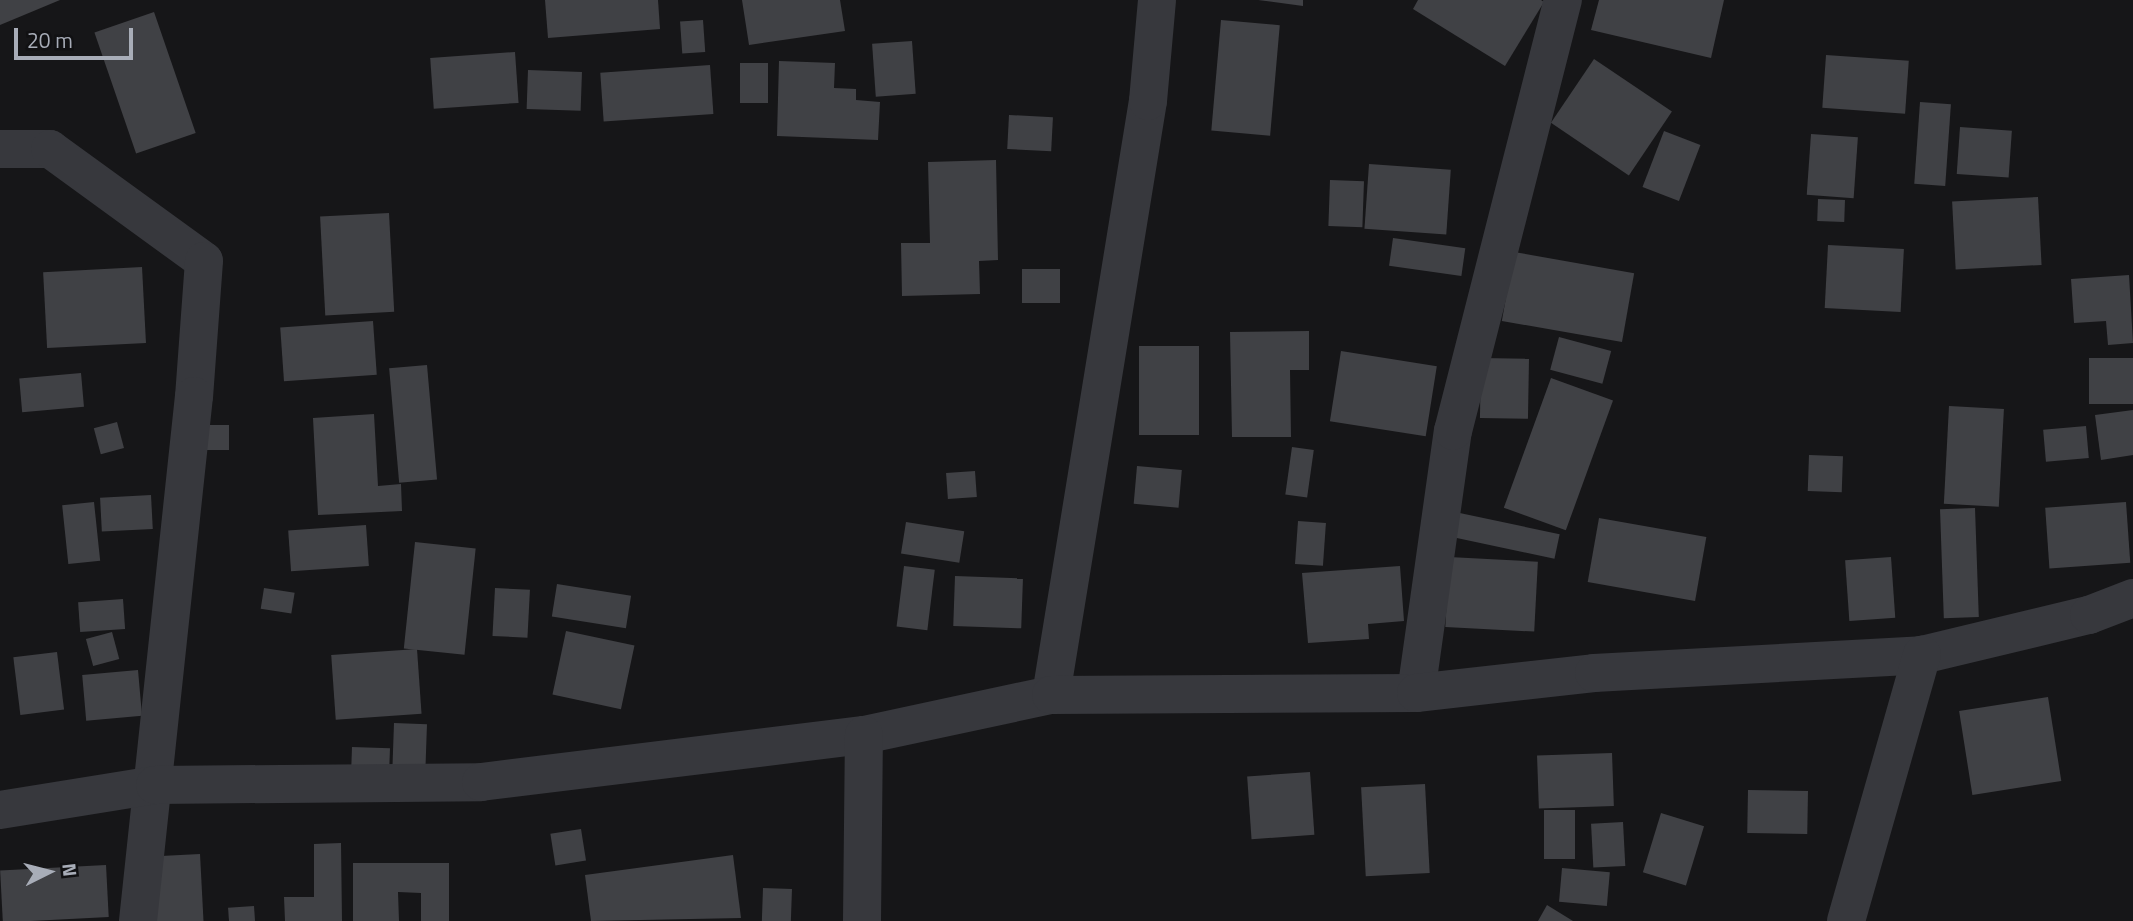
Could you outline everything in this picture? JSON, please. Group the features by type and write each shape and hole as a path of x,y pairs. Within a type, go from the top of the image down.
{"street":[{"path":"1051,695 1147,101 1157,0"},
{"path":"1416,693 1453,431 1563,0"},
{"path":"0,149 50,149 204,261 155,785 138,921"},
{"path":"0,810 155,785 481,782 864,735 1051,695 1416,693 1594,673 1922,655 2089,615 2133,597"},
{"path":"1846,921 1922,655"},
{"path":"862,921 864,735"}],"building":[{"path":"0,0 60,0 0,25"},
{"path":"545,0 658,0 660,29 548,38"},
{"path":"742,0 840,0 845,31 749,45"},
{"path":"1258,0 1303,0 1303,6"},
{"path":"1418,0 1544,2 1505,66 1413,9"},
{"path":"1599,0 1724,0 1711,58 1591,30"},
{"path":"154,12 196,133 136,154 94,33"},
{"path":"703,20 705,52 682,54 680,22"},
{"path":"1221,20 1280,25 1270,136 1211,131"},
{"path":"912,41 916,94 876,97 872,44"},
{"path":"515,52 519,103 434,109 430,58"},
{"path":"1826,55 1909,61 1905,114 1822,108"},
{"path":"1594,59 1672,112 1629,175 1551,123"},
{"path":"779,61 835,63 834,88 856,89 856,100 880,102 878,140 777,136"},
{"path":"740,63 768,63 768,103 740,103"},
{"path":"710,65 713,114 604,122 600,73"},
{"path":"528,70 582,72 581,111 527,109"},
{"path":"1920,102 1951,104 1945,186 1914,184"},
{"path":"1009,115 1053,117 1051,151 1007,149"},
{"path":"1960,127 2012,131 2009,178 1957,174"},
{"path":"1664,131 1700,145 1679,201 1642,187"},
{"path":"1811,134 1858,137 1854,198 1807,195"},
{"path":"996,160 998,260 979,261 980,294 902,296 901,243 930,243 928,162"},
{"path":"1369,164 1451,170 1446,235 1364,229"},
{"path":"1330,180 1364,181 1362,227 1328,226"},
{"path":"2038,197 2042,265 1956,269 1952,202"},
{"path":"1818,199 1845,200 1844,222 1817,221"},
{"path":"389,213 394,312 325,315 320,217"},
{"path":"1393,238 1465,248 1461,276 1389,266"},
{"path":"1828,245 1904,249 1901,312 1825,308"},
{"path":"1514,252 1634,273 1622,342 1502,321"},
{"path":"142,267 146,343 47,348 43,272"},
{"path":"1022,269 1060,269 1060,303 1022,303"},
{"path":"2129,275 2133,343 2108,345 2106,321 2074,323 2071,279"},
{"path":"373,321 377,375 284,381 280,327"},
{"path":"1309,331 1309,370 1290,370 1291,437 1232,437 1230,332"},
{"path":"1559,337 1611,351 1602,384 1550,370"},
{"path":"1139,346 1199,346 1199,435 1139,435"},
{"path":"1341,351 1437,366 1426,436 1330,421"},
{"path":"1481,358 1529,359 1528,419 1480,418"},
{"path":"2089,358 2133,358 2133,404 2089,404"},
{"path":"427,365 437,480 399,483 389,368"},
{"path":"81,373 84,407 22,412 19,378"},
{"path":"1551,378 1613,401 1566,530 1504,508"},
{"path":"1949,406 2004,409 1999,507 1944,504"},
{"path":"2133,410 2133,455 2101,460 2095,415"},
{"path":"374,414 378,486 401,484 402,511 318,515 313,418"},
{"path":"117,422 124,448 101,454 94,428"},
{"path":"204,425 229,425 229,450 204,450"},
{"path":"2086,426 2089,458 2046,462 2043,430"},
{"path":"1292,447 1314,450 1307,498 1285,495"},
{"path":"1809,455 1843,456 1842,492 1808,491"},
{"path":"1137,466 1182,470 1179,508 1134,504"},
{"path":"975,471 977,497 948,499 946,473"},
{"path":"151,495 153,529 102,532 100,498"},
{"path":"94,502 100,561 68,564 62,505"},
{"path":"2126,502 2130,563 2049,569 2045,508"},
{"path":"1975,508 1979,617 1944,618 1940,509"},
{"path":"1455,512 1560,534 1554,559 1450,536"},
{"path":"1599,518 1706,537 1695,601 1588,582"},
{"path":"1298,521 1326,523 1323,566 1295,564"},
{"path":"906,522 964,531 959,563 901,554"},
{"path":"366,525 369,566 291,571 288,530"},
{"path":"415,542 476,548 464,655 404,648"},
{"path":"1449,557 1538,562 1534,632 1445,627"},
{"path":"1891,557 1895,618 1849,621 1845,560"},
{"path":"904,566 935,570 927,630 897,627"},
{"path":"1400,566 1404,621 1368,624 1369,639 1308,643 1302,573"},
{"path":"955,576 1023,578 1021,628 953,626"},
{"path":"557,584 631,596 626,628 552,617"},
{"path":"264,588 295,593 291,614 261,609"},
{"path":"495,588 530,590 527,638 492,636"},
{"path":"123,599 125,629 80,632 78,602"},
{"path":"566,631 634,646 621,709 552,695"},
{"path":"112,632 119,659 93,666 86,639"},
{"path":"417,649 422,714 336,720 331,655"},
{"path":"57,652 64,710 20,715 13,657"},
{"path":"138,670 142,716 86,721 82,675"},
{"path":"2048,697 2061,781 1972,795 1959,711"},
{"path":"394,723 427,724 426,765 393,764"},
{"path":"352,747 390,748 389,778 351,777"},
{"path":"1612,753 1614,806 1539,809 1537,756"},
{"path":"1310,772 1314,835 1252,839 1247,776"},
{"path":"1425,784 1430,873 1366,876 1361,787"},
{"path":"1748,790 1808,791 1807,834 1747,833"},
{"path":"1544,810 1575,810 1575,859 1544,859"},
{"path":"1661,813 1704,826 1686,885 1643,872"},
{"path":"1623,822 1625,866 1593,868 1591,824"},
{"path":"581,829 586,861 555,865 550,834"},
{"path":"341,843 342,921 285,921 284,897 314,897 314,844"},
{"path":"200,854 204,921 154,921 151,857"},
{"path":"733,855 741,918 591,921 585,875"},
{"path":"353,863 449,863 449,921 421,921 421,893 398,892 399,921 353,921"},
{"path":"106,865 109,917 3,921 0,871"},
{"path":"1562,868 1610,872 1607,906 1559,902"},
{"path":"763,888 792,889 791,921 762,921"},
{"path":"1547,905 1573,921 1538,921"},
{"path":"254,906 255,921 229,921 228,908"}]}
